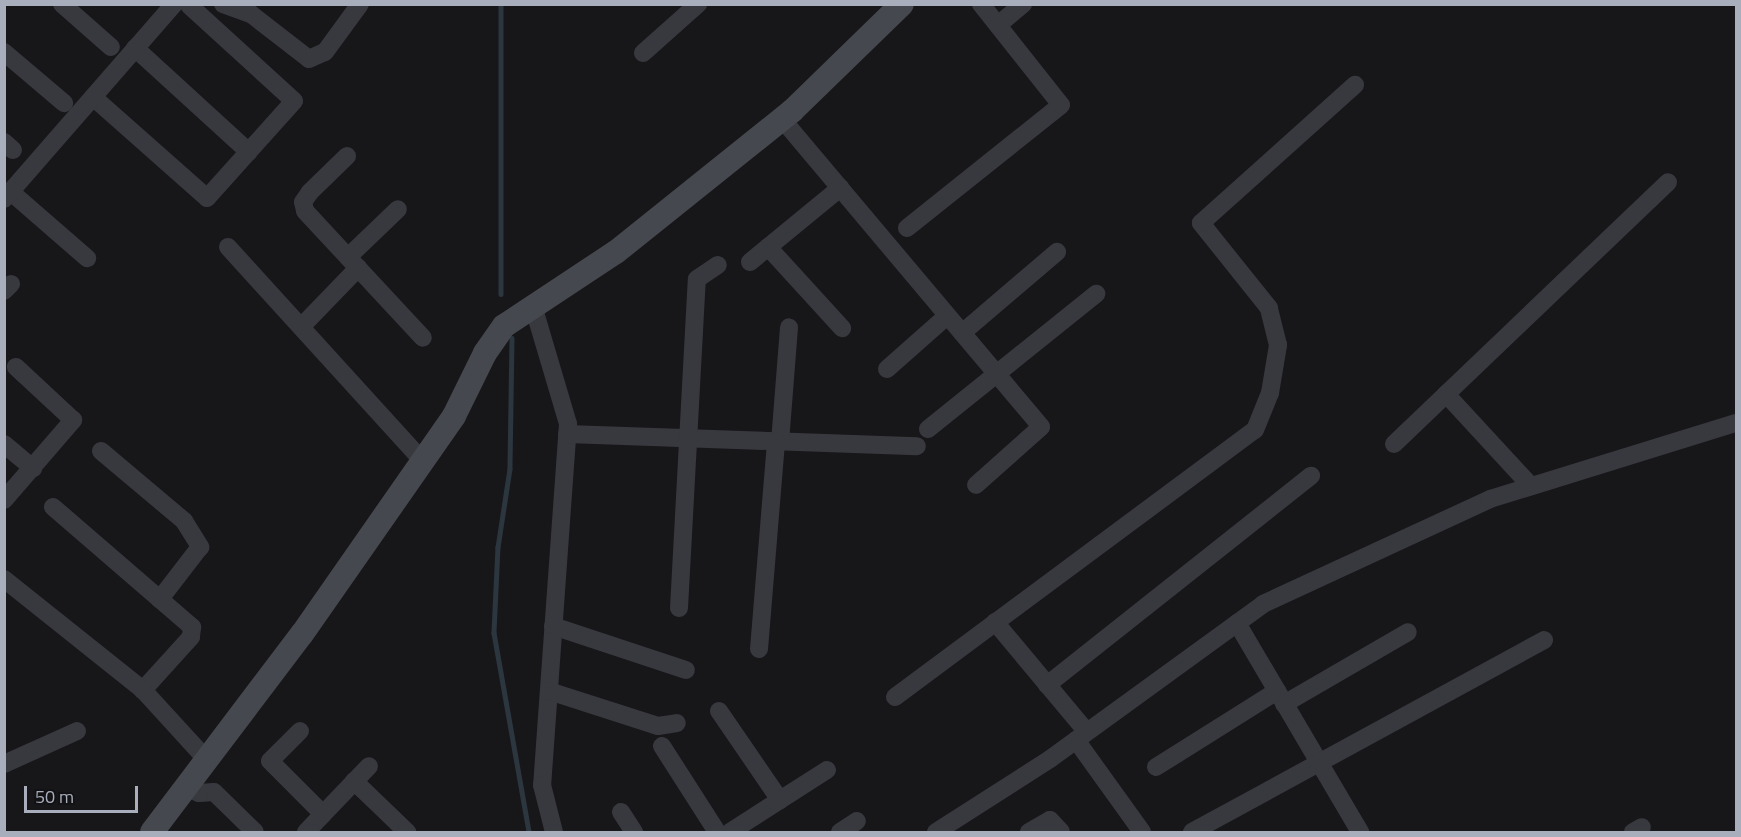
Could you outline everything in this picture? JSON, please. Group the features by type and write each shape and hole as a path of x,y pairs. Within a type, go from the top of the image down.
{"street":[{"path":"62,4 111,47"},
{"path":"87,258 8,196 174,4"},
{"path":"188,5 216,4"},
{"path":"223,4 250,14 309,59 325,51 358,5"},
{"path":"643,53 698,4"},
{"path":"152,832 302,634 454,416 485,353 504,326 534,309 616,252 782,119 902,4"},
{"path":"906,228 1061,105 981,4"},
{"path":"998,25 1023,4"},
{"path":"93,96 207,198 294,101 188,5"},
{"path":"135,48 249,152"},
{"path":"4,52 64,103"},
{"path":"895,697 1255,429 1270,393 1278,345 1269,308 1201,223 1355,85"},
{"path":"782,119 1041,427 976,485"},
{"path":"347,156 303,202 305,211 423,338"},
{"path":"1394,444 1668,182"},
{"path":"750,262 840,188"},
{"path":"302,326 398,209"},
{"path":"228,247 422,459"},
{"path":"768,247 842,328"},
{"path":"962,333 1057,252"},
{"path":"679,608 697,279 718,265"},
{"path":"928,429 1096,294"},
{"path":"534,309 568,424 542,785 554,832"},
{"path":"887,369 947,316"},
{"path":"759,649 789,327"},
{"path":"4,500 73,420 16,367"},
{"path":"1446,394 1531,486"},
{"path":"936,832 1082,736 1263,604 1490,499 1737,423"},
{"path":"567,435 917,446"},
{"path":"4,444 33,468"},
{"path":"101,451 184,521 200,547 160,599"},
{"path":"1047,685 1311,476"},
{"path":"53,507 192,627 191,637 143,690"},
{"path":"4,579 143,690 206,759"},
{"path":"995,622 1047,685 1142,832"},
{"path":"1237,623 1360,832"},
{"path":"553,626 686,670"},
{"path":"1156,767 1408,632"},
{"path":"1192,832 1544,640"},
{"path":"549,692 658,726 677,723"},
{"path":"718,711 780,800"},
{"path":"4,764 76,731"},
{"path":"300,731 270,761 319,825 369,766"},
{"path":"662,746 717,832"},
{"path":"729,832 827,770"},
{"path":"354,781 407,832"},
{"path":"185,787 199,793 214,792 255,832"},
{"path":"621,812 634,832"},
{"path":"1029,832 1050,820 1061,832"},
{"path":"840,832 857,822"}],"waterway":[{"path":"501,4 501,294"},
{"path":"512,338 510,469 498,547 494,633 529,832"}]}
